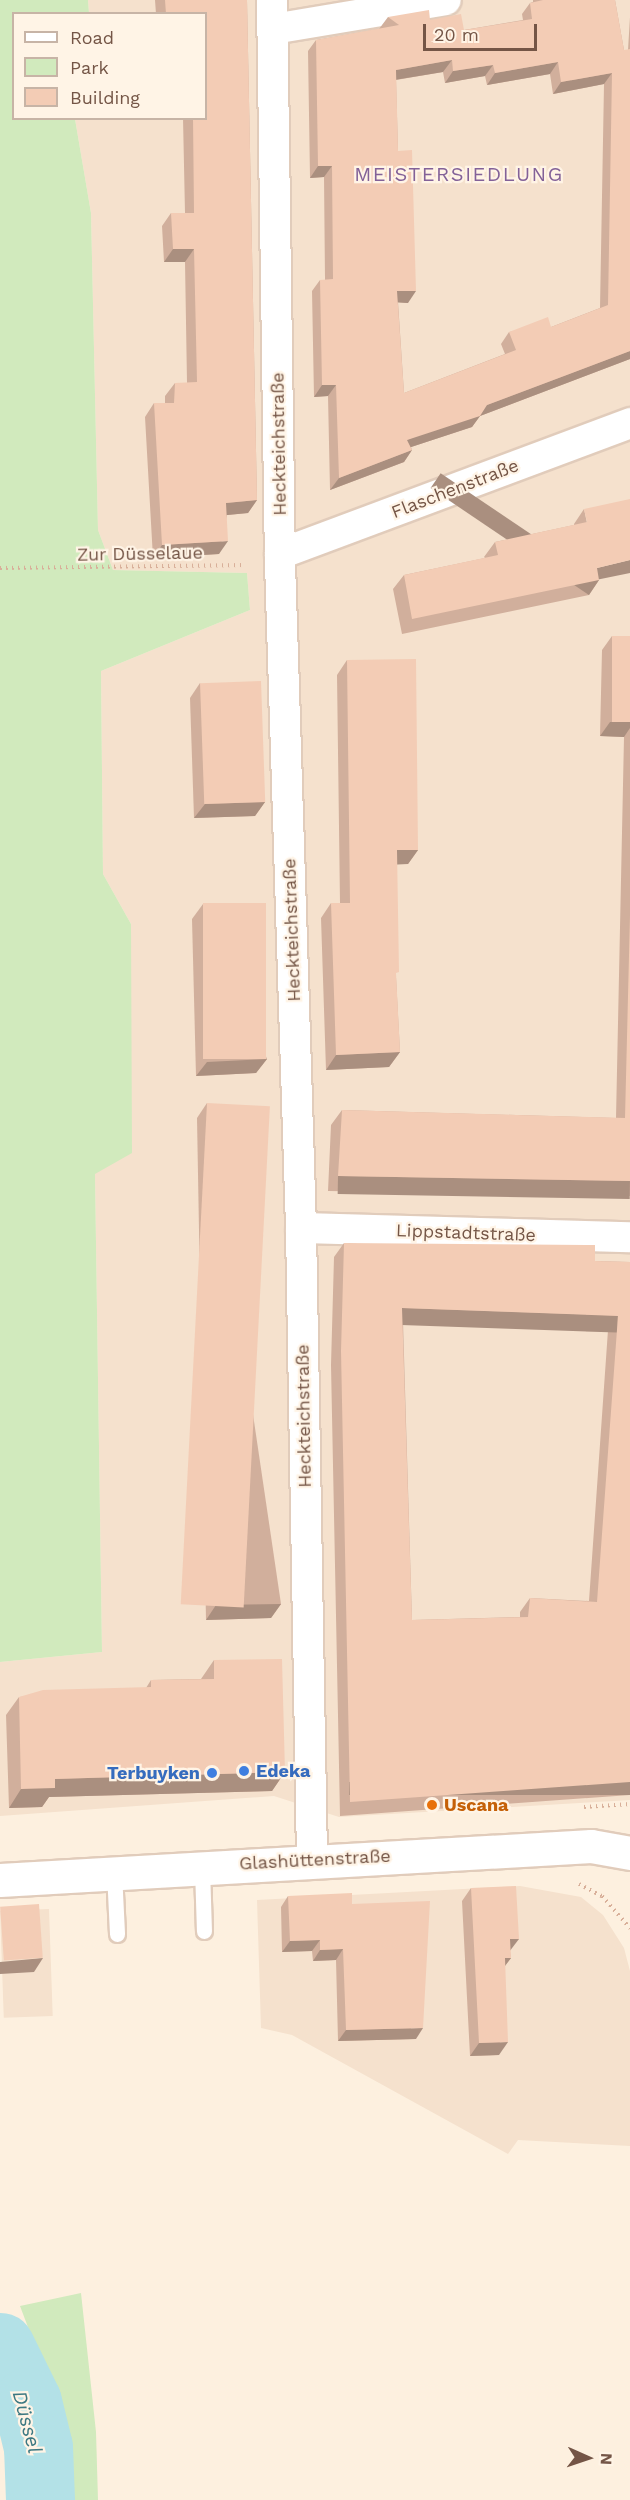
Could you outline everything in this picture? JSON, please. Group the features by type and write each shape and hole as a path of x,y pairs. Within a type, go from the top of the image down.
{"main road":[{"name":"Glashüttenstraße","path":"0,1880 312,1860 591,1846 630,1853"}],"street":[{"path":"273,14 446,0"},
{"name":"Heckteichstraße","path":"273,14 280,559 301,1228 312,1860"},
{"name":"Flaschenstraße","path":"280,559 630,423"},
{"name":"Lippstadtstraße","path":"301,1228 630,1237"}],"lane":[{"path":"202,1868 204,1930"},
{"path":"114,1872 117,1934"}],"path":[{"name":"Zur Düsselaue","path":"0,568 280,559"},
{"path":"567,1881 602,1896 630,1928"}],"shaded area":[{"path":"88,0 630,0 630,1800 339,1817 274,1796 0,1816 0,1662 102,1652 95,1174 131,924 103,874 101,671 250,610 247,573 113,570 98,530 91,213 75,120 207,120 207,12 89,12"},
{"path":"520,1886 581,1897 603,1915 624,1948 630,1971 630,2146 518,2140 508,2154 292,2035 261,2028 257,1900"},
{"path":"49,1909 53,2016 4,2018 0,1911"}],"green space":[{"path":"0,0 88,0 89,12 12,12 12,120 75,120 91,213 98,530 113,570 247,573 250,610 101,671 103,874 131,924 132,1153 95,1174 102,1652 0,1662"},
{"path":"81,2293 96,2432 98,2500 66,2500 60,2412 20,2306"}],"building":[{"path":"165,0 247,0 257,500 226,503 228,541 162,545 154,403 174,403 175,383 197,382 194,249 173,249 171,213 194,213 193,120 207,120 207,12 166,12"},
{"path":"543,0 615,0 624,50 630,49 630,351 487,405 480,416 407,440 412,450 339,478 336,385 322,385 320,280 333,279 332,166 318,166 316,40 399,25 388,17 429,10 430,20 461,14 464,30 532,19 530,3","holes":["452,60 453,71 493,65 495,73 558,62 561,82 612,73 608,305 551,327 548,317 509,332 516,350 404,393 397,291 416,291 412,150 398,151 396,70"]},
{"path":"630,499 630,560 597,568 599,580 412,619 404,575 498,555 495,542 587,522 584,509"},
{"path":"612,636 630,636 630,722 612,722"},
{"path":"416,659 418,850 397,850 399,972 396,973 400,1052 336,1055 331,903 350,903 347,660"},
{"path":"261,681 265,802 204,804 200,683"},
{"path":"203,903 266,903 266,1059 203,1059"},
{"path":"630,915 630,1181 338,1176 342,1110 625,1118"},
{"path":"207,1103 270,1106 244,1608 181,1604"},
{"path":"344,1243 595,1245 595,1261 630,1262 630,1782 350,1802 341,1351","holes":["402,1308 618,1316 597,1602 530,1598 528,1617 412,1620"]},
{"path":"282,1659 285,1772 55,1779 55,1788 21,1789 19,1697 43,1690 151,1687 151,1680 214,1679 214,1660"},
{"path":"516,1886 519,1939 510,1939 511,1958 505,1958 508,2042 479,2043 471,1888"},
{"path":"352,1893 352,1904 430,1901 423,2028 346,2030 343,1949 320,1950 320,1940 290,1941 288,1896"},
{"path":"39,1904 43,1958 4,1961 0,1907"}],"waterway":[{"name":"Düssel","path":"0,2347 27,2402 38,2447 40,2500"}],"place":[{"name":"Edeka","path":"244,1771"},
{"name":"Terbuyken","path":"212,1773"},
{"name":"Uscana","path":"432,1805"}],"district":[{"name":"MEISTERSIEDLUNG","path":"459,174"}]}
